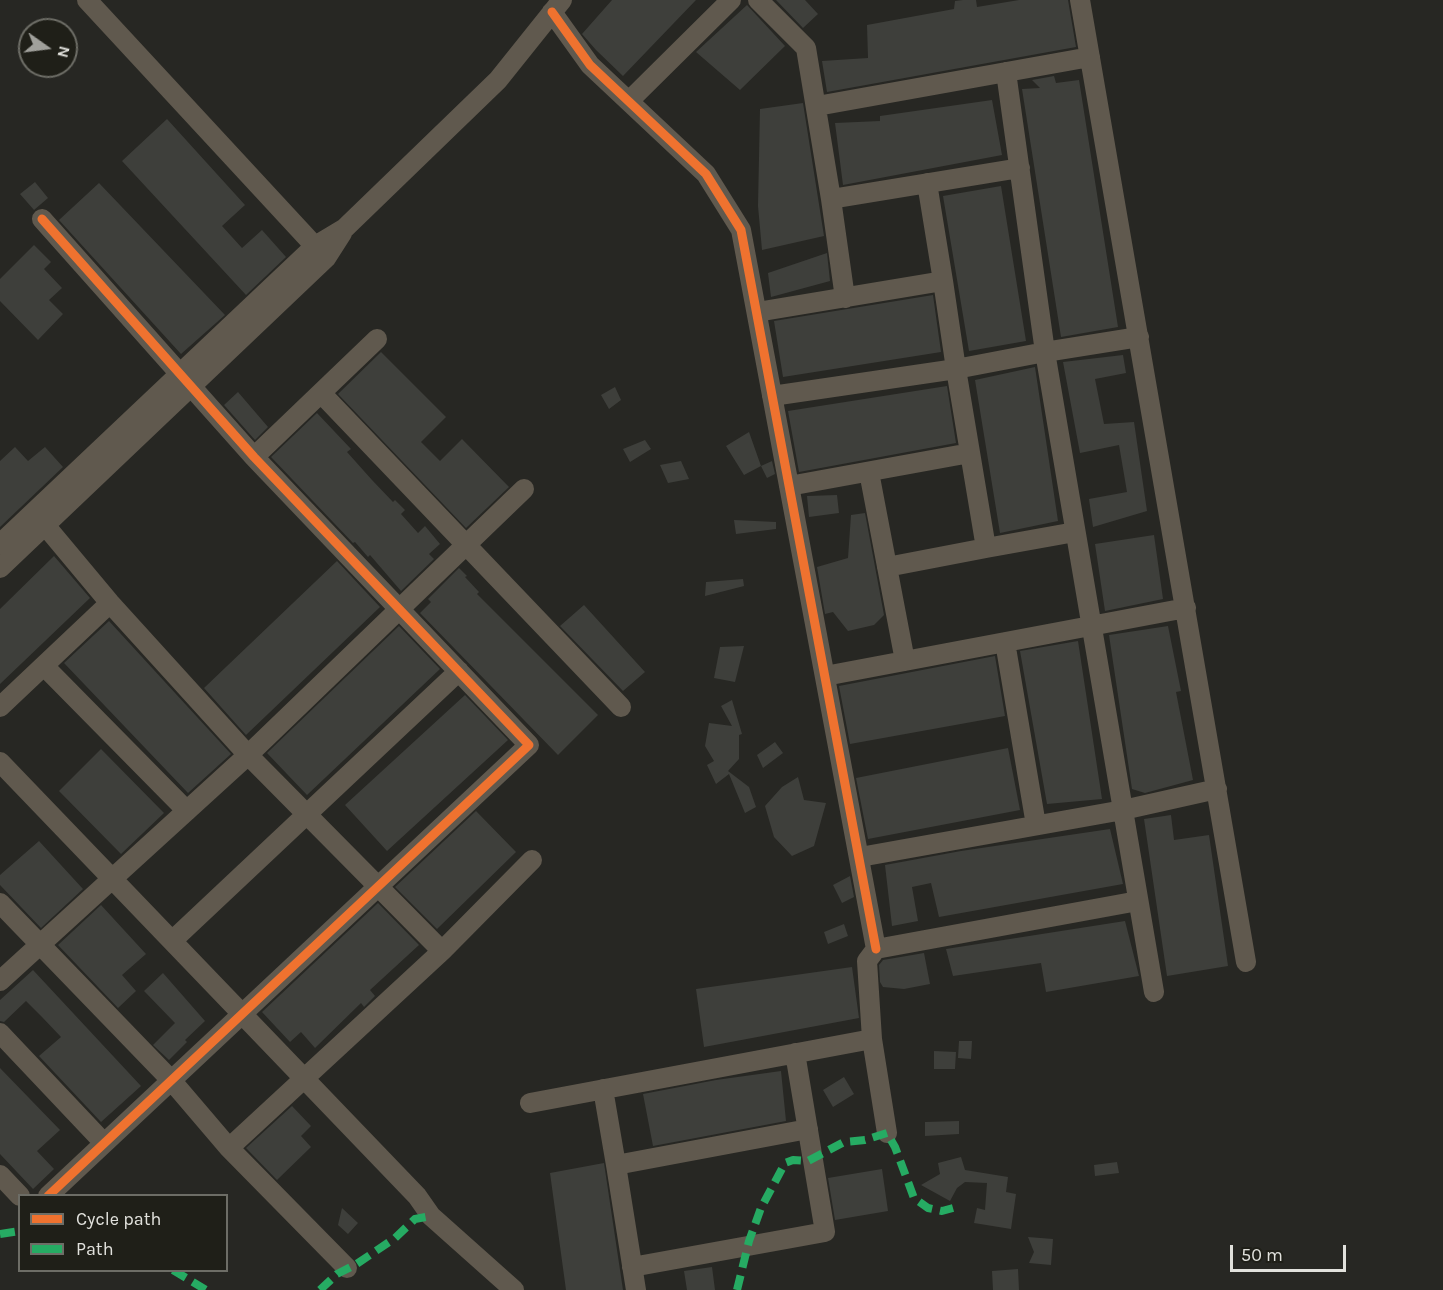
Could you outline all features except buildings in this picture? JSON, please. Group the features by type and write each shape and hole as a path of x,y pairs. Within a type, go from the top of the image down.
{"street":[{"path":"87,0 320,252"},
{"path":"628,101 731,0"},
{"path":"758,0 806,48 817,106 845,298"},
{"path":"1080,0 1246,962"},
{"path":"0,568 40,518 498,80 557,6 590,65 706,174 741,230 876,949"},
{"path":"817,106 1090,57"},
{"path":"1006,72 1045,352 1154,992"},
{"path":"831,199 1020,168"},
{"path":"927,183 986,548"},
{"path":"42,219 254,457 529,745 50,1194"},
{"path":"757,312 943,282"},
{"path":"772,396 956,369 1139,336"},
{"path":"254,457 377,339"},
{"path":"321,393 621,707"},
{"path":"789,486 970,453"},
{"path":"869,472 905,661"},
{"path":"0,981 248,755 524,489"},
{"path":"0,544 40,518"},
{"path":"40,518 110,603 248,755 442,951"},
{"path":"887,567 1076,532"},
{"path":"0,707 110,603"},
{"path":"825,676 1186,608"},
{"path":"1005,642 1036,825"},
{"path":"44,666 187,811"},
{"path":"172,941 459,671"},
{"path":"0,762 417,1196 431,1216 514,1290"},
{"path":"860,857 1123,810 1217,789"},
{"path":"229,1148 442,951 532,860"},
{"path":"887,1133 872,1039 867,961 876,949 1138,901"},
{"path":"0,903 171,1080 229,1148 347,1268"},
{"path":"0,1033 104,1143"},
{"path":"530,1103 872,1039"},
{"path":"632,1267 825,1232 795,1053"},
{"path":"603,1089 636,1290"},
{"path":"616,1165 808,1129"},
{"path":"0,1175 18,1194"}],"marked path":[{"path":"737,1290 749,1241 761,1208 785,1163 793,1160 808,1161 844,1142 865,1140 887,1133 895,1147 914,1198 928,1208 942,1211 953,1208"},
{"path":"320,1290 337,1274 355,1265 395,1238 415,1219 431,1216"},
{"path":"0,1234 18,1231"},
{"path":"176,1272 206,1290"}],"cycle path":[{"path":"552,12 590,65 706,174 741,230 876,949"},
{"path":"42,219 254,457 529,745 50,1194"}]}
